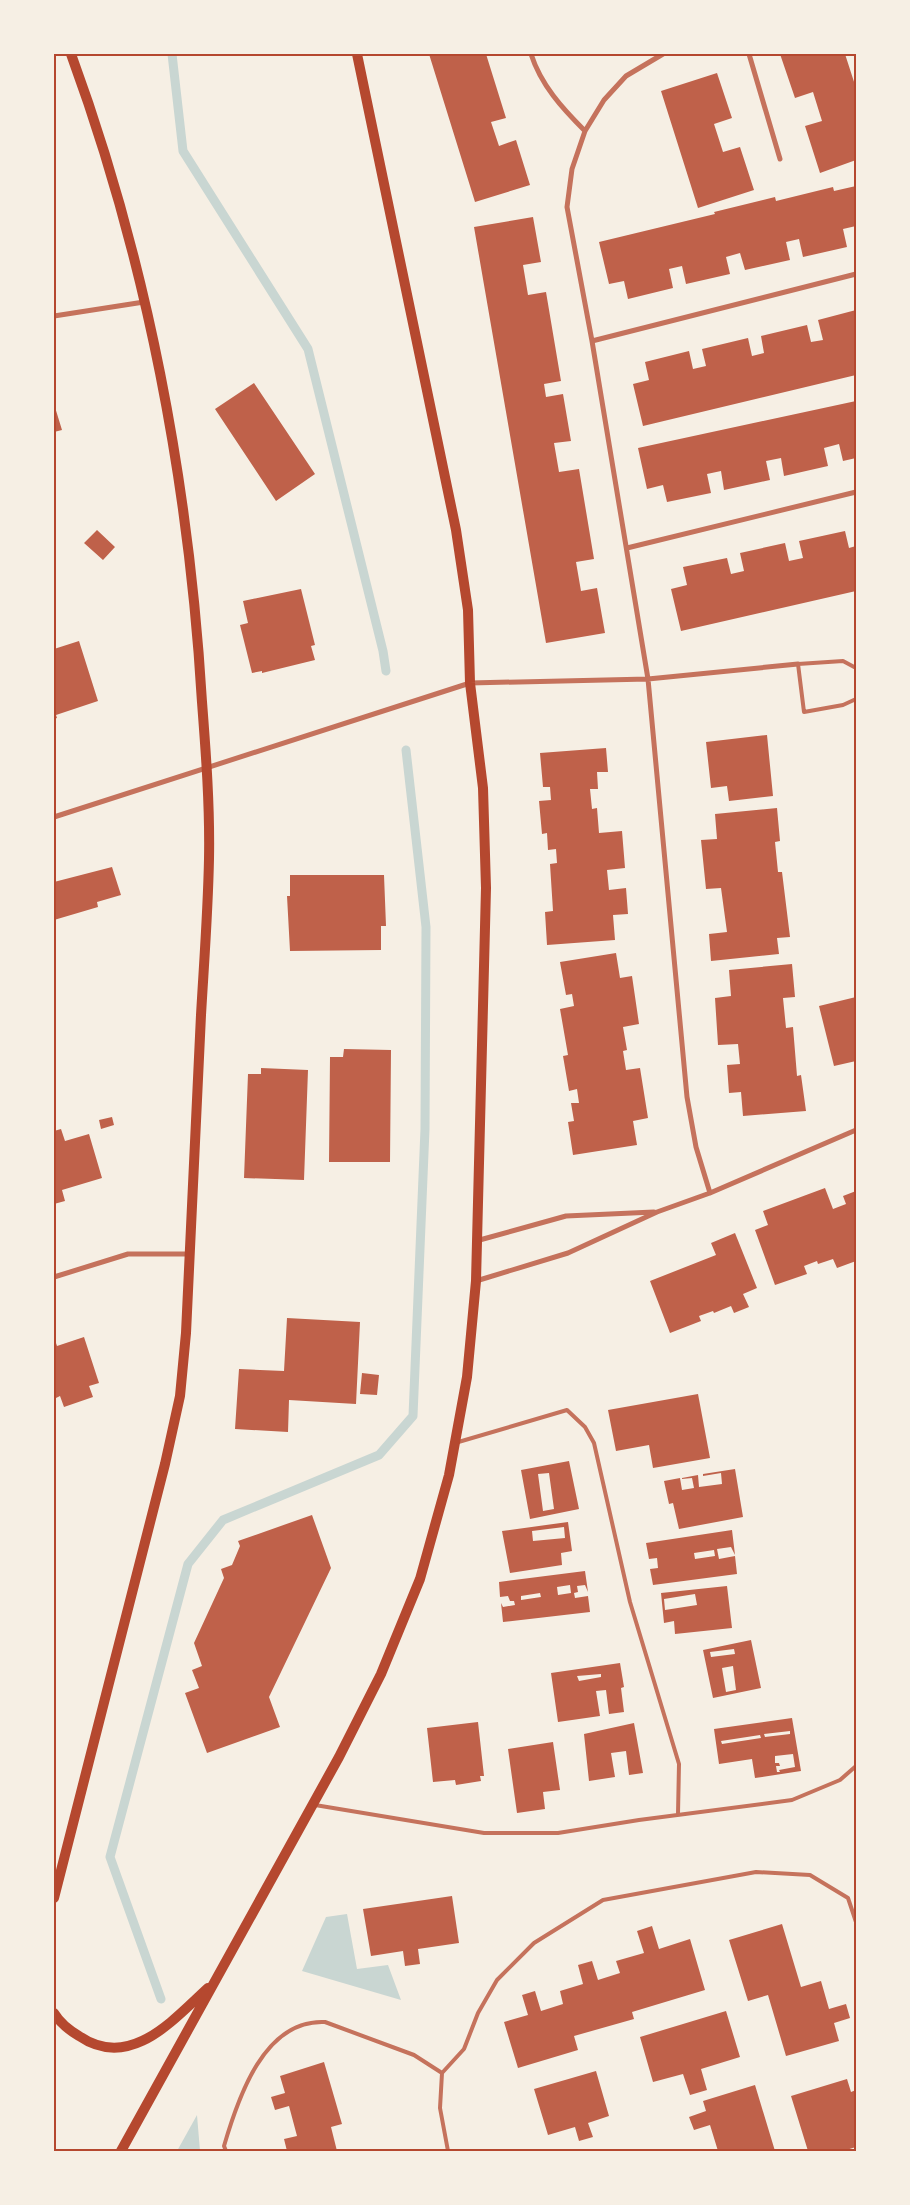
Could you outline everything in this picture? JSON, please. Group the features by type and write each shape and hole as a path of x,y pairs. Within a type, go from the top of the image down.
{"main road":[{"path":"54,1898 165,1464 180,1396 186,1333 209,858 207,769 198,636 184,515 167,408 144,302 118,202 85,93 71,54"},
{"path":"121,2151 312,1805 381,1674 420,1579 449,1475 467,1377 476,1281 486,888 484,788 470,683 468,610 456,530 357,54"},
{"path":"54,2013 70,2030 87,2042 106,2047 123,2047 141,2043 161,2030 215,1982"}],"street":[{"path":"532,54 537,71 559,104 585,131"},
{"path":"663,54 626,76 604,100 585,131 572,169 567,207 592,341 648,680 688,1097 696,1147 710,1193"},
{"path":"750,54 780,160"},
{"path":"592,341 856,274"},
{"path":"54,316 144,302"},
{"path":"627,548 856,492"},
{"path":"54,816 207,769 470,683 648,680 798,664"},
{"path":"476,1281 568,1253 656,1212 710,1193 856,1130"},
{"path":"476,1241 566,1216 656,1212"},
{"path":"54,1277 128,1254 190,1254"}],"lane":[{"path":"856,668 843,661 798,664 804,712 843,705 856,698"},
{"path":"455,1444 567,1410 585,1427 594,1443 630,1602 679,1764 678,1814"},
{"path":"312,1805 484,1833 558,1833 678,1814 792,1800 840,1780 856,1766"},
{"path":"448,2151 440,2108 442,2073 464,2049 478,2013 497,1980 534,1943 603,1900 756,1872 810,1876 848,1898 856,1922"},
{"path":"226,2151 224,2146 236,2105 255,2068 269,2050 287,2033 307,2022 325,2022 372,2038 414,2055 442,2073"}],"shaded area":[{"path":"347,1914 357,1969 388,1965 401,2000 302,1971 326,1917"},
{"path":"197,2115 200,2151 177,2151"}],"building":[{"path":"429,54 486,54 506,118 491,122 499,146 516,140 530,185 475,202"},
{"path":"780,54 845,54 856,88 856,160 820,173 805,126 822,121 813,92 795,98"},
{"path":"717,73 732,118 714,124 723,152 740,147 754,190 698,208 661,91"},
{"path":"856,186 856,226 843,229 847,247 803,257 799,239 786,242 790,260 745,270 740,253 726,257 730,274 686,284 682,266 669,269 673,288 628,299 624,281 609,284 599,242 715,214 714,212 775,197 776,201 833,187 834,191"},
{"path":"533,217 541,262 523,265 528,295 546,292 561,381 544,384 546,397 563,394 571,441 554,443 559,472 579,469 594,559 576,562 581,591 597,588 605,633 546,643 474,227"},
{"path":"856,310 856,375 643,426 633,384 649,380 645,362 689,351 693,369 706,366 702,349 748,338 752,356 764,353 761,336 807,325 811,342 823,340 818,320"},
{"path":"254,383 315,474 276,501 215,409"},
{"path":"856,401 856,458 843,461 839,444 824,448 828,466 784,476 781,458 766,461 770,480 724,490 721,471 707,474 711,493 667,502 663,485 647,489 638,448"},
{"path":"54,404 62,430 54,432"},
{"path":"97,530 115,547 103,560 84,543"},
{"path":"845,531 849,548 856,546 856,591 681,631 671,589 687,585 683,567 727,558 731,574 744,571 740,553 785,543 789,561 803,558 799,541"},
{"path":"301,589 315,645 311,646 315,660 262,673 262,671 252,673 240,625 248,623 243,601"},
{"path":"79,641 98,701 56,715 57,718 54,719 54,649"},
{"path":"767,735 773,796 729,801 727,786 711,788 706,742"},
{"path":"606,748 608,772 597,772 598,789 590,789 592,809 597,808 599,833 622,831 625,868 607,870 609,890 626,888 628,914 613,915 615,940 547,945 545,912 553,911 550,864 557,863 556,849 548,850 547,833 542,834 539,801 551,800 550,787 543,787 540,753"},
{"path":"777,808 780,841 775,842 778,872 782,872 790,937 777,938 779,954 711,961 709,934 727,932 721,888 706,889 701,840 717,839 715,814"},
{"path":"112,867 121,895 97,902 98,907 54,920 54,882"},
{"path":"290,875 384,875 386,926 381,926 381,950 290,951 287,896 290,896"},
{"path":"616,953 620,978 632,976 639,1024 623,1027 627,1050 623,1051 626,1070 640,1068 648,1118 633,1121 637,1145 573,1155 568,1122 574,1121 571,1103 579,1103 577,1089 569,1091 563,1056 568,1055 560,1009 574,1006 572,994 566,995 560,962"},
{"path":"792,964 795,997 783,998 786,1028 793,1027 797,1076 801,1075 806,1111 743,1116 741,1092 729,1093 727,1065 740,1064 738,1044 718,1045 715,998 731,996 729,970"},
{"path":"856,997 856,1061 834,1066 819,1006"},
{"path":"344,1049 391,1050 390,1162 329,1162 330,1057 343,1057"},
{"path":"261,1068 308,1070 304,1180 244,1178 248,1074 261,1074"},
{"path":"112,1117 114,1125 101,1129 99,1120"},
{"path":"61,1129 65,1141 89,1134 102,1178 62,1190 65,1201 54,1204 54,1131"},
{"path":"825,1188 833,1209 846,1204 843,1196 856,1191 856,1261 837,1268 833,1259 818,1264 817,1261 804,1266 807,1274 775,1285 755,1230 768,1225 763,1211"},
{"path":"735,1233 757,1288 743,1294 749,1307 734,1313 731,1306 714,1313 713,1311 699,1316 701,1321 670,1333 650,1281 716,1255 711,1243"},
{"path":"287,1318 360,1322 356,1404 289,1400 288,1432 235,1429 239,1369 284,1371"},
{"path":"54,1337 57,1346 84,1337 99,1383 89,1386 93,1397 64,1407 60,1396 54,1399"},
{"path":"362,1373 379,1375 377,1395 360,1394"},
{"path":"698,1394 710,1458 653,1468 649,1445 616,1451 608,1410"},
{"path":"569,1461 579,1509 530,1519 521,1470","holes":["549,1473 554,1509 543,1511 538,1474"]},
{"path":"735,1469 743,1517 679,1529 673,1503 669,1504 664,1481 680,1478 682,1490 694,1488 692,1478 682,1478 698,1475 699,1487 722,1484 721,1473 703,1476 703,1474"},
{"path":"312,1515 331,1568 269,1697 280,1727 207,1753 185,1693 199,1688 192,1670 202,1666 194,1643 224,1578 221,1569 232,1565 240,1546 238,1541"},
{"path":"568,1522 572,1551 561,1553 562,1565 510,1573 502,1531","holes":["564,1527 565,1538 533,1541 532,1531"]},
{"path":"732,1530 735,1555 731,1547 717,1549 719,1559 735,1556 737,1574 653,1585 650,1569 658,1568 657,1558 649,1559 646,1543","holes":["714,1550 715,1556 695,1559 694,1553"]},
{"path":"585,1571 588,1592 585,1585 577,1586 578,1592 574,1593 575,1598 588,1596 590,1612 503,1622 501,1603 503,1607 515,1605 514,1601 510,1601 508,1596 500,1597 499,1582","holes":["570,1585 571,1593 558,1595 557,1587","540,1593 541,1597 521,1600 521,1596"]},
{"path":"727,1586 732,1628 675,1634 674,1621 664,1623 661,1593","holes":["695,1594 697,1605 665,1610 664,1599"]},
{"path":"751,1640 761,1688 713,1698 703,1650","holes":["734,1649 735,1654 711,1657 710,1652","733,1666 736,1690 726,1692 722,1668"]},
{"path":"620,1663 624,1687 621,1688 624,1712 609,1714 606,1690 596,1691 600,1716 558,1722 551,1673","holes":["601,1674 601,1677 579,1681 577,1676"]},
{"path":"792,1718 801,1771 755,1778 752,1759 719,1764 714,1729","holes":["790,1731 790,1734 765,1737 764,1734","760,1735 761,1738 722,1744 721,1741","793,1754 795,1767 777,1772 776,1766 780,1766 779,1763 775,1763 775,1756"]},
{"path":"478,1722 484,1776 480,1776 481,1781 456,1785 455,1780 433,1782 427,1728"},
{"path":"634,1723 643,1773 629,1775 626,1751 611,1753 615,1777 589,1781 584,1734"},
{"path":"553,1742 560,1790 543,1792 545,1809 517,1813 508,1749"},
{"path":"452,1896 459,1943 418,1949 420,1964 405,1966 403,1951 371,1956 363,1909"},
{"path":"782,1924 801,1987 821,1981 829,2009 846,2004 850,2018 834,2023 839,2041 786,2056 768,1995 748,2001 729,1940"},
{"path":"652,1926 659,1949 690,1939 705,1990 632,2012 634,2019 574,2036 578,2050 518,2068 504,2022 528,2015 522,1995 535,1991 541,2011 563,2004 560,1991 583,1984 578,1965 592,1961 598,1980 620,1973 616,1961 644,1953 637,1931"},
{"path":"726,2011 740,2057 701,2069 707,2090 690,2095 683,2074 653,2082 640,2037"},
{"path":"324,2062 342,2124 331,2127 337,2151 287,2151 284,2139 297,2136 289,2106 275,2110 271,2097 285,2093 280,2076"},
{"path":"596,2071 609,2116 588,2123 593,2137 579,2141 575,2127 548,2135 534,2089"},
{"path":"847,2079 851,2092 856,2090 856,2147 843,2151 808,2151 791,2096"},
{"path":"755,2085 775,2151 718,2151 710,2125 694,2130 689,2117 706,2111 703,2101"}],"waterway":[{"path":"172,54 183,151 308,349 383,651 386,671"},
{"path":"161,1999 110,1857 188,1564 223,1520 379,1455 413,1416 425,1129 426,927 406,750"}]}
